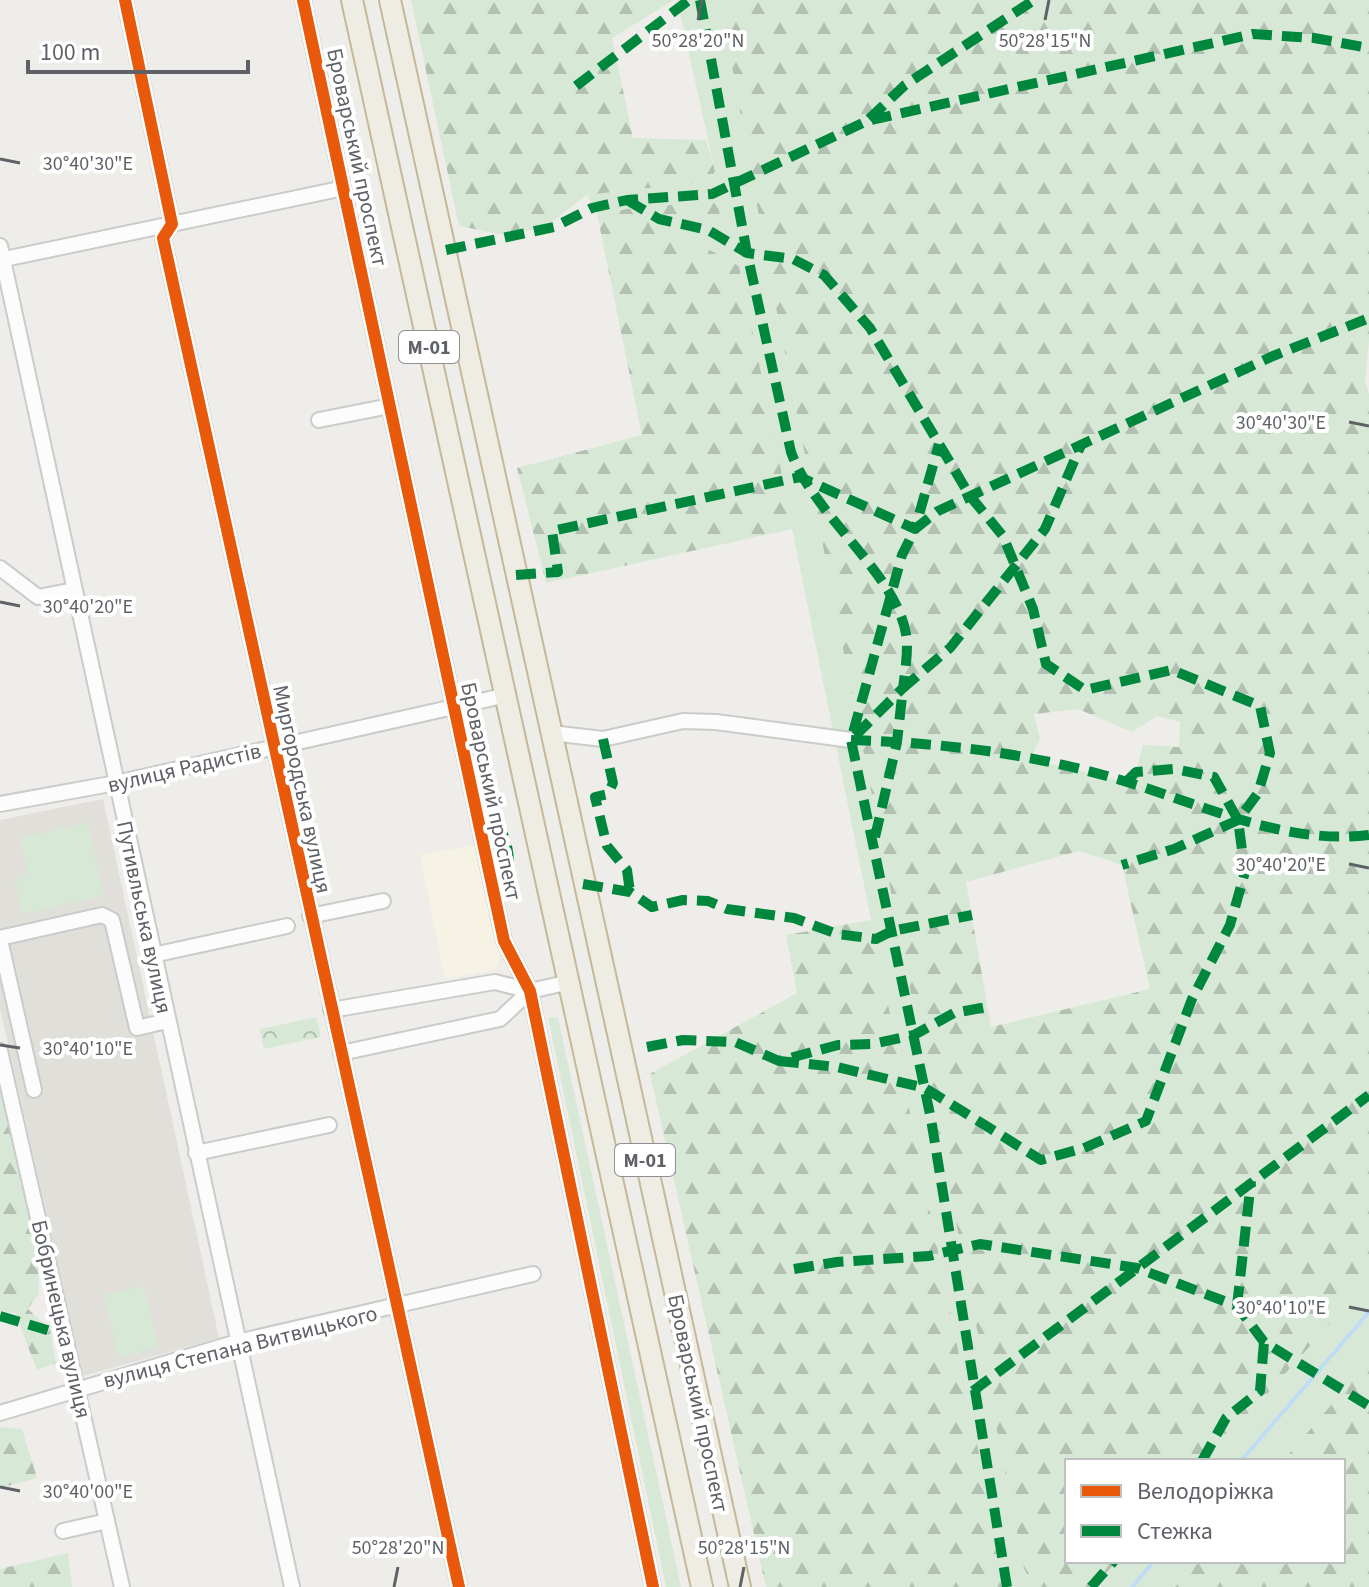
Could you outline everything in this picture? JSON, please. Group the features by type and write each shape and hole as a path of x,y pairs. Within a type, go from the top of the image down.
{"highway":[{"name":"Броварський проспект","path":"352,0 702,1587"},
{"name":"Броварський проспект","path":"390,0 740,1587"}],"street":[{"name":"Миргородська вулиця","path":"125,0 172,224 163,238 459,1587"},
{"name":"Броварський проспект","path":"303,0 504,941 530,991 653,1587"},
{"path":"1,255 344,188"},
{"name":"Путивльська вулиця","path":"1,255 292,1587"},
{"path":"319,420 390,406"},
{"path":"0,568 38,597 74,590"},
{"name":"вулиця Радистів","path":"0,804 116,783 507,695"},
{"path":"551,733 603,739 683,721 716,722 851,740"},
{"path":"310,916 383,901"},
{"path":"34,1090 0,939 102,915 112,920 137,1028 167,1021"},
{"path":"153,955 287,926"},
{"path":"331,1010 495,982 530,991 570,982"},
{"path":"341,1053 500,1019 530,991"},
{"name":"Бобринецька вулиця","path":"0,1051 122,1587"},
{"path":"196,1153 329,1125"},
{"name":"вулиця Степана Витвицького","path":"0,1413 78,1387 237,1342 533,1274"},
{"path":"63,1531 107,1521"}],"shaded area":[{"path":"103,799 219,1338 83,1376 0,1008 0,820"},
{"path":"477,845 500,959 494,970 445,979 420,855"}],"green space":[{"path":"411,0 674,0 612,38 633,138 706,140 715,171 710,181 587,195 545,227 504,235 459,226"},
{"path":"677,0 720,0 769,272 1024,1568 1033,1587 1006,1587 739,266 633,208 597,214 587,195 710,181 715,171"},
{"path":"720,0 1369,0 1369,341 1365,381 1369,394 1369,1280 1209,1459 1065,1459 1065,1563 1115,1563 1094,1587 1033,1587 1024,1568 769,272","holes":["1078,709 1132,732 1157,716 1180,722 1179,747 1143,745 1136,772 1126,782 1030,759 1040,739 1034,714","1079,851 1122,865 1150,989 991,1027 966,882"]},
{"path":"718,203 722,231 668,218 650,206"},
{"path":"633,208 739,266 793,529 546,583 517,468 642,435 597,214"},
{"path":"88,823 104,896 22,914 15,879 28,876 20,838"},
{"path":"871,920 1006,1587 766,1587 650,1074 797,993 786,935"},
{"path":"316,1017 321,1037 264,1049 260,1029"},
{"path":"548,1017 558,1018 681,1587 666,1587"},
{"path":"0,1072 37,1235 39,1293 28,1309 50,1329 56,1363 37,1370 15,1313 0,1311"},
{"path":"1369,1280 1369,1361 1285,1459 1209,1459"},
{"path":"144,1286 158,1347 118,1357 104,1295"},
{"path":"1369,1361 1369,1587 1175,1587 1196,1563 1345,1563 1345,1459 1285,1459"},
{"path":"0,1427 22,1429 37,1478 0,1488"},
{"path":"68,1553 72,1587 0,1587 0,1569"},
{"path":"1116,1563 1196,1563 1175,1587 1094,1587"}],"waterway":[{"path":"1243,1459 1369,1312"},
{"path":"1132,1587 1152,1563"}],"marked path":[{"path":"576,86 689,0"},
{"path":"700,0 747,253 791,452 819,501 892,597 903,621 907,645 903,688 851,740"},
{"path":"869,119 905,85 1034,0"},
{"path":"446,250 554,227 592,208 627,200 712,194 867,121 1253,34 1314,38 1369,48"},
{"path":"627,200 659,219 708,230 747,253 793,259 824,275 870,328 970,496 1003,536 1033,609 1046,664 1085,690 1172,670 1260,706 1270,753 1258,793 1238,820 1174,849 1122,865"},
{"path":"1007,1587 931,1119 851,740 902,555 915,529 938,511 1273,356 1369,318"},
{"path":"516,575 558,572 552,531 800,477 915,529 939,444"},
{"path":"875,837 897,742 903,688 950,648 1045,529 1081,445"},
{"path":"603,739 613,783 608,794 595,797 607,846 627,870 630,892"},
{"path":"851,740 956,747 1025,757 1093,772 1276,829 1338,837 1369,835"},
{"path":"779,1061 837,1067 925,1088 1041,1160 1084,1148 1146,1121 1192,999 1230,925 1245,872 1238,820 1214,777 1174,769 1136,772 1126,782"},
{"path":"493,891 505,878 509,862 505,839 494,821"},
{"path":"583,884 630,892 652,907 683,900 708,901 727,909 794,918 837,934 876,939 892,931 972,915"},
{"path":"647,1047 683,1040 735,1042 779,1061 838,1045 872,1044 914,1035 954,1013 987,1007"},
{"path":"973,1391 1369,1095"},
{"path":"1237,1306 1251,1181"},
{"path":"794,1269 837,1262 929,1256 980,1244 1137,1268 1237,1306 1264,1342 1369,1406"},
{"path":"0,1316 67,1336"},
{"path":"1203,1459 1226,1418 1260,1391 1264,1342"},
{"path":"1091,1587 1112,1563"}],"cycle path":[{"path":"125,0 172,224 163,238 459,1587"},
{"path":"303,0 504,941 530,991 653,1587"}]}
